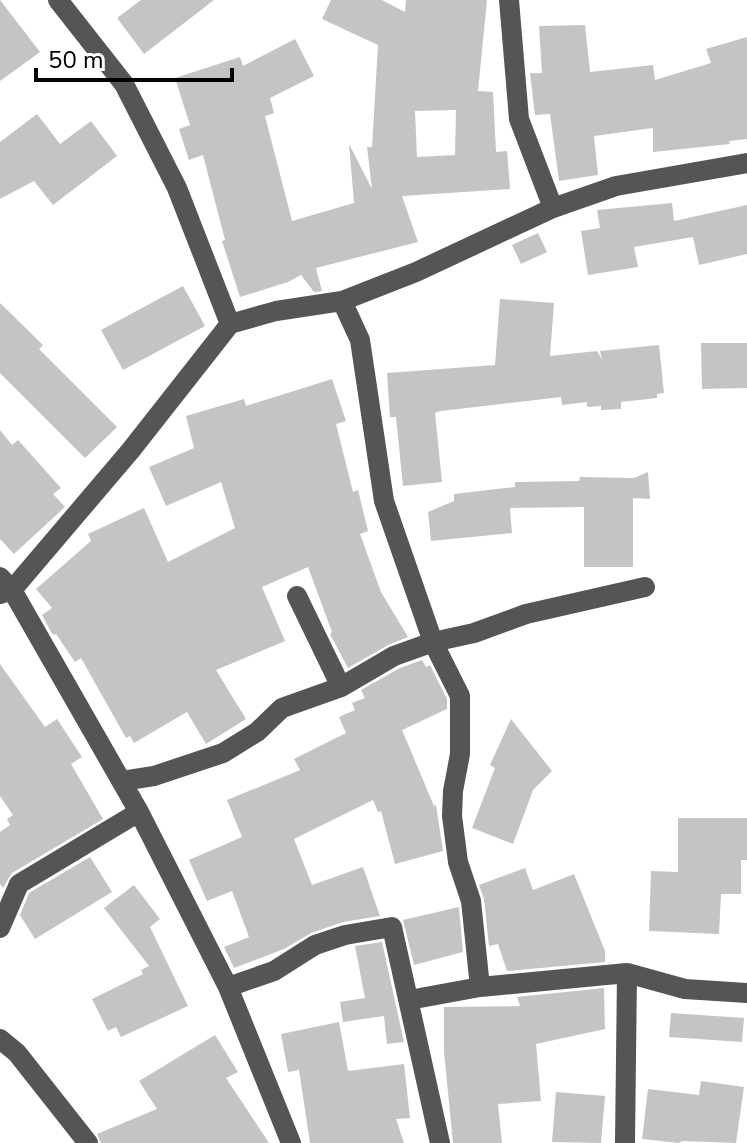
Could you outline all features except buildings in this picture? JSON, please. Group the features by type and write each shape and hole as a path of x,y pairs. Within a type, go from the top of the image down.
{"street":[{"path":"58,0 124,84 177,188 230,324"},
{"path":"509,0 519,119 553,208"},
{"path":"291,1143 228,987 139,812 4,587 131,450 230,324 276,311 342,301 416,272 553,208 616,186 747,163"},
{"path":"342,301 360,340 384,501 433,642 460,696 460,754 452,816 458,862 471,901 480,987"},
{"path":"122,781 154,776 223,753 257,732 282,708 341,687 394,656 526,614 645,587"},
{"path":"297,596 341,687"},
{"path":"0,928 19,884 139,812"},
{"path":"228,987 274,971 315,945 345,935 392,927 440,1143"},
{"path":"625,1143 627,973"},
{"path":"409,1000 480,987 627,973 685,989 747,993"},
{"path":"0,1039 17,1053 88,1143"}]}
